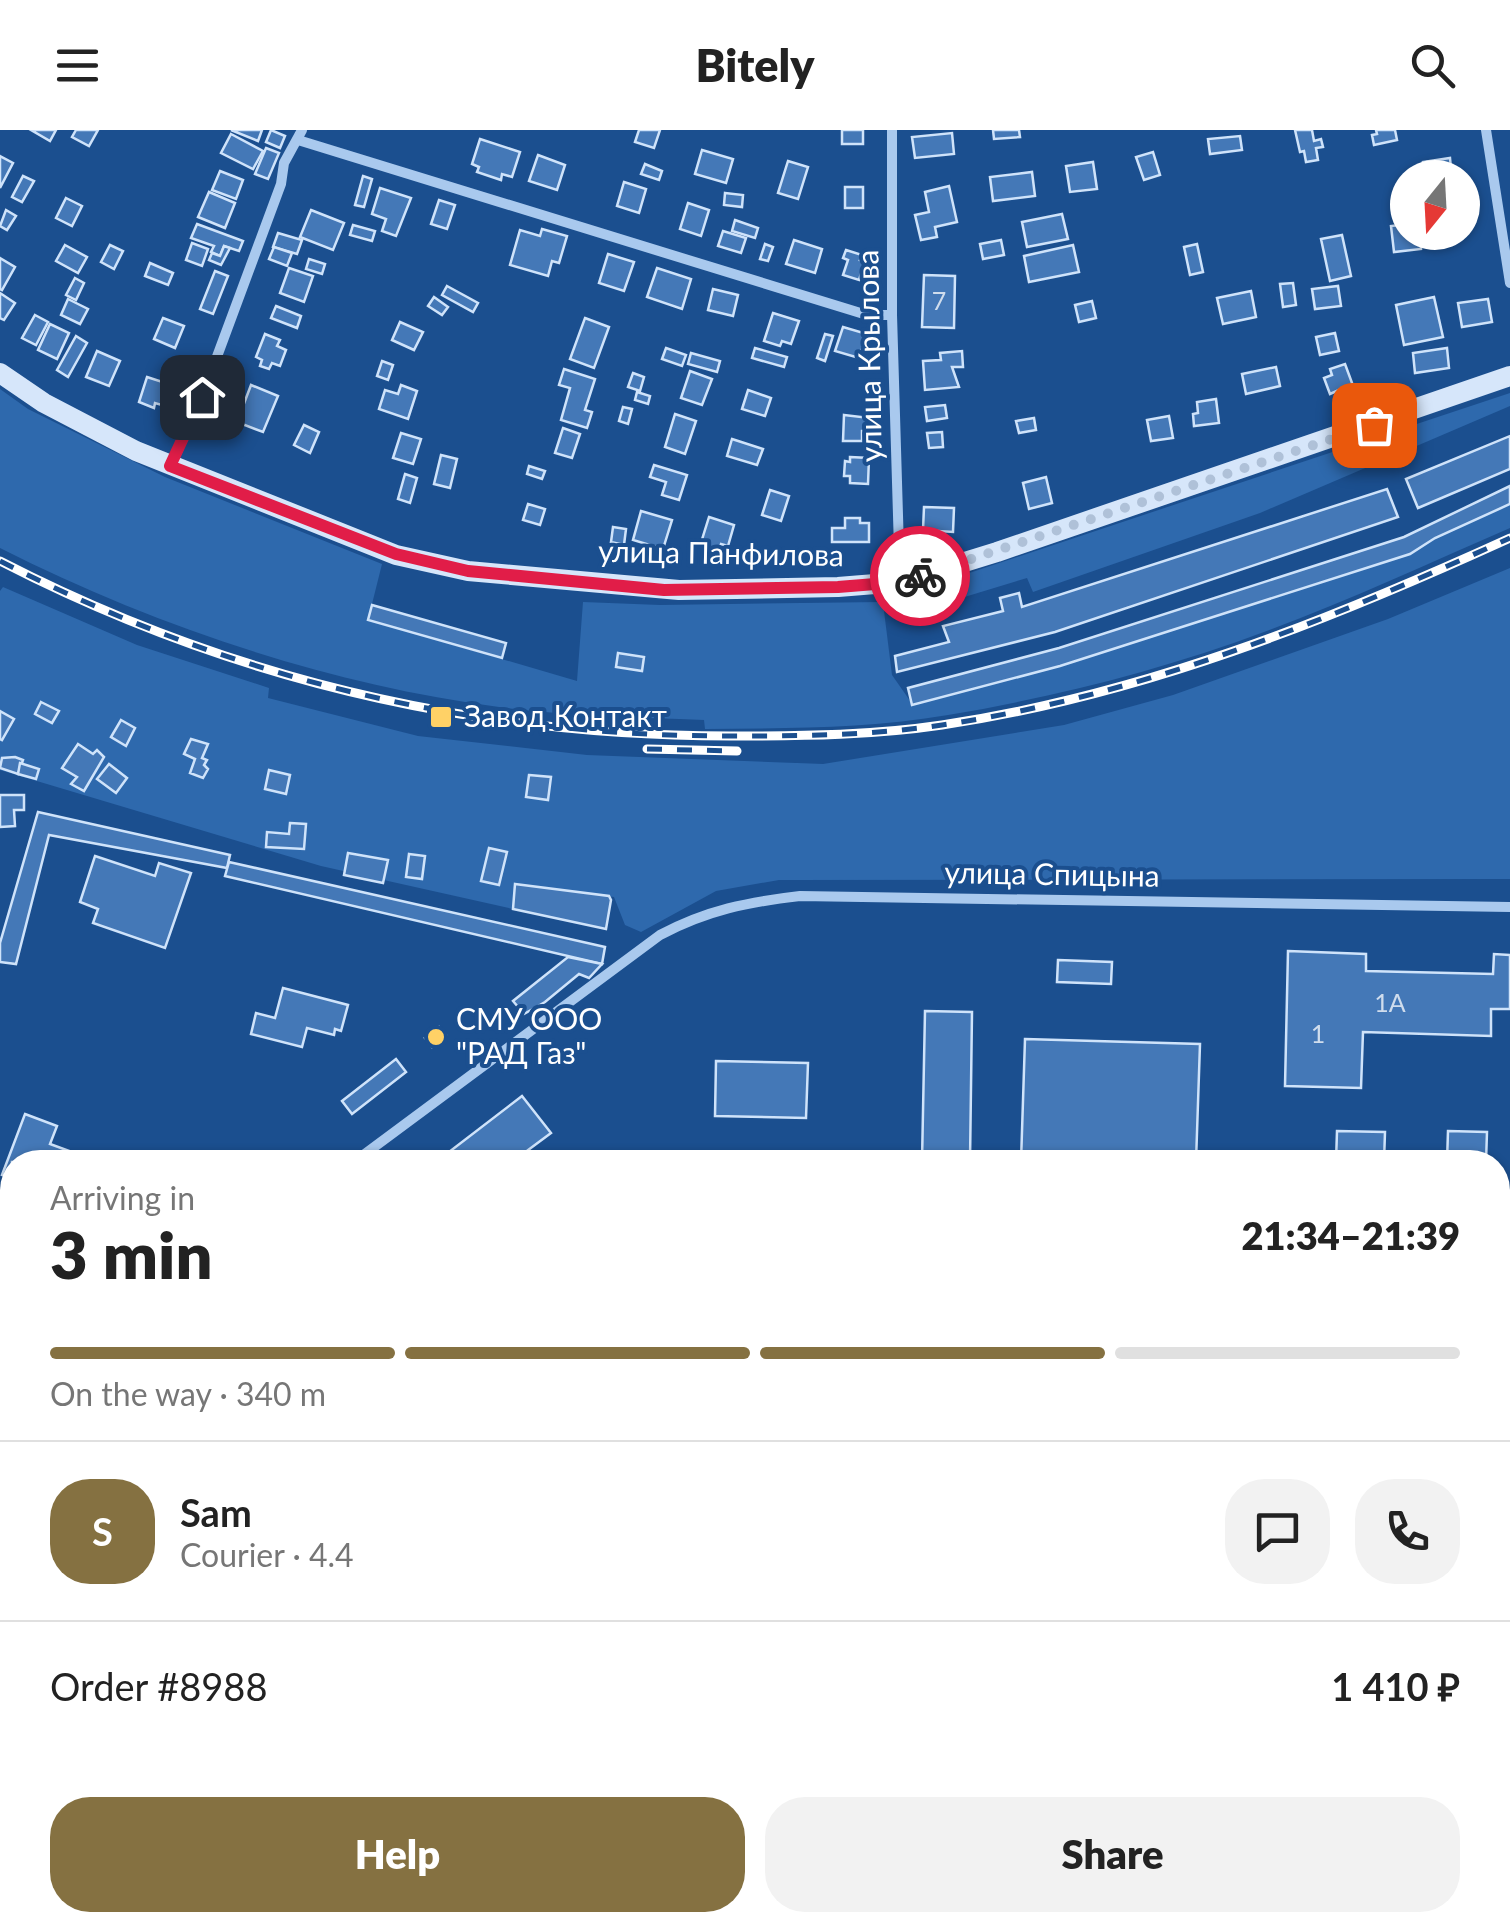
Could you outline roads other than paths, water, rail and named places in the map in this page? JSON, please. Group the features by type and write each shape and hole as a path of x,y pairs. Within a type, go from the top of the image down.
{"main road":[{"name":"улица Панфилова","path":"0,373 44,403 170,466 396,554 468,571 664,590 900,582 1510,376"}],"street":[{"name":"улица Крылова","path":"892,130 892,316 900,582"},
{"path":"1486,130 1510,283"},
{"path":"170,466 202,397 282,184 284,164 300,135 868,315 892,316"},
{"name":"улица Спицына","path":"370,1150 629,958 689,920 744,902 800,896 1510,907"},
{"path":"625,943 629,958"}],"railway":[{"path":"0,561 87,603 176,639 358,694 545,726 640,734 789,736 942,725 1090,695 1162,675 1303,626 1510,538"},
{"path":"647,749 737,751"}],"place":[{"name":"Завод Контакт","path":"441,717"},
{"name":"СМУ ООО \"РАД Газ\"","path":"436,1037"}]}
